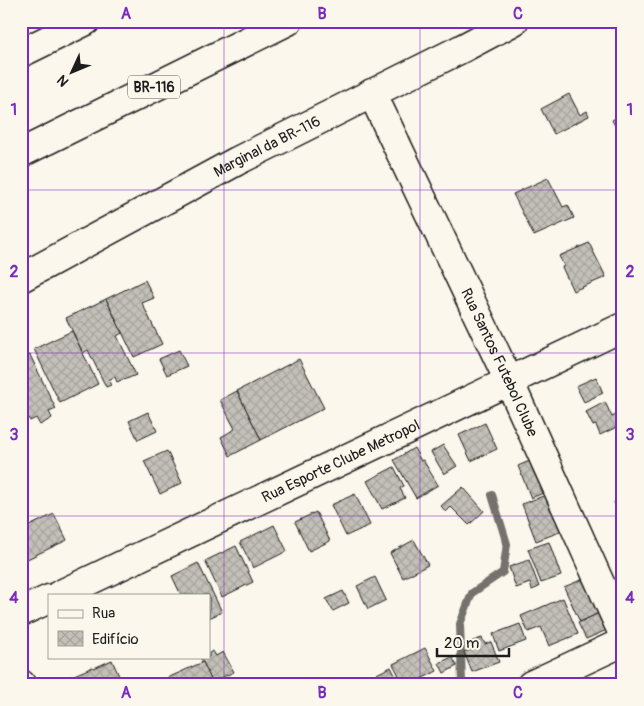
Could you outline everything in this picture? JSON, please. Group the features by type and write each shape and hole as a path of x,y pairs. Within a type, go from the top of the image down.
{"main road":[{"path":"21,53 86,21"},
{"name":"BR-116","path":"21,153 288,21"},
{"name":"Marginal da BR-116","path":"21,278 237,161 514,21"},
{"name":"Rua Santos Futebol Clube","path":"372,93 509,381 623,634"},
{"name":"Rua Esporte Clube Metropol","path":"61,594 623,327"},
{"path":"21,612 48,599"},
{"path":"531,685 623,642"}],"building":[{"path":"569,94 580,115 587,111 589,116 554,134 541,109"},
{"path":"623,114 623,141 612,120"},
{"path":"548,178 563,207 568,205 574,218 534,236 513,194"},
{"path":"589,243 606,277 573,291 559,256"},
{"path":"145,280 154,298 142,303 162,344 134,357 106,299"},
{"path":"106,299 122,333 117,336 136,375 117,382 115,377 108,380 111,385 106,387 88,350 83,353 66,318"},
{"path":"72,331 98,384 60,403 34,349"},
{"path":"179,350 187,366 167,375 159,359"},
{"path":"30,355 56,409 49,412 52,418 40,425 36,418 30,421 21,404 21,359"},
{"path":"299,359 324,408 261,440 237,391"},
{"path":"596,377 603,393 584,402 576,386"},
{"path":"237,391 261,440 230,456 221,437 235,429 220,400"},
{"path":"605,402 612,417 620,413 623,424 600,435 596,425 593,426 586,412"},
{"path":"148,412 157,431 138,440 129,421"},
{"path":"485,423 497,449 471,461 459,435"},
{"path":"443,445 457,466 444,474 431,452"},
{"path":"414,448 438,485 416,498 394,460"},
{"path":"21,451 26,462 21,464"},
{"path":"167,451 182,483 160,494 144,461"},
{"path":"534,459 548,491 531,498 518,466"},
{"path":"394,467 404,486 400,488 405,498 382,509 367,481"},
{"path":"463,487 484,511 469,525 451,507 446,512 441,506"},
{"path":"551,493 565,530 536,541 522,504"},
{"path":"355,494 370,525 346,536 331,505"},
{"path":"623,499 623,522 622,522 614,502"},
{"path":"316,512 330,541 309,551 295,522"},
{"path":"54,514 67,540 21,562 21,530"},
{"path":"274,525 287,551 253,568 240,542"},
{"path":"414,540 428,565 403,578 390,553"},
{"path":"549,542 561,576 541,583 528,549"},
{"path":"236,546 253,582 222,597 205,561"},
{"path":"529,560 539,587 532,590 530,583 516,588 509,567"},
{"path":"198,563 222,612 210,618 210,594 181,594 172,576"},
{"path":"375,577 386,600 368,609 357,586"},
{"path":"586,578 601,612 580,622 564,587"},
{"path":"343,591 349,603 333,611 326,599"},
{"path":"563,598 578,634 549,646 541,627 528,632 521,616"},
{"path":"601,612 609,629 586,639 578,623"},
{"path":"520,624 526,641 499,651 493,634"},
{"path":"482,638 485,644 491,642 499,662 472,672 464,652 469,650 467,643"},
{"path":"425,648 437,671 409,685 404,685 393,664"},
{"path":"213,651 216,656 223,652 234,672 212,682 200,658 210,658 210,652"},
{"path":"452,657 457,666 444,673 439,663"},
{"path":"112,660 123,685 62,685 60,681 94,668"},
{"path":"203,662 212,682 206,685 165,685 163,680"},
{"path":"391,667 399,683 395,685 354,685"}],"waterway":[{"path":"462,683 460,624 472,593 503,572 507,544 492,495"}]}
